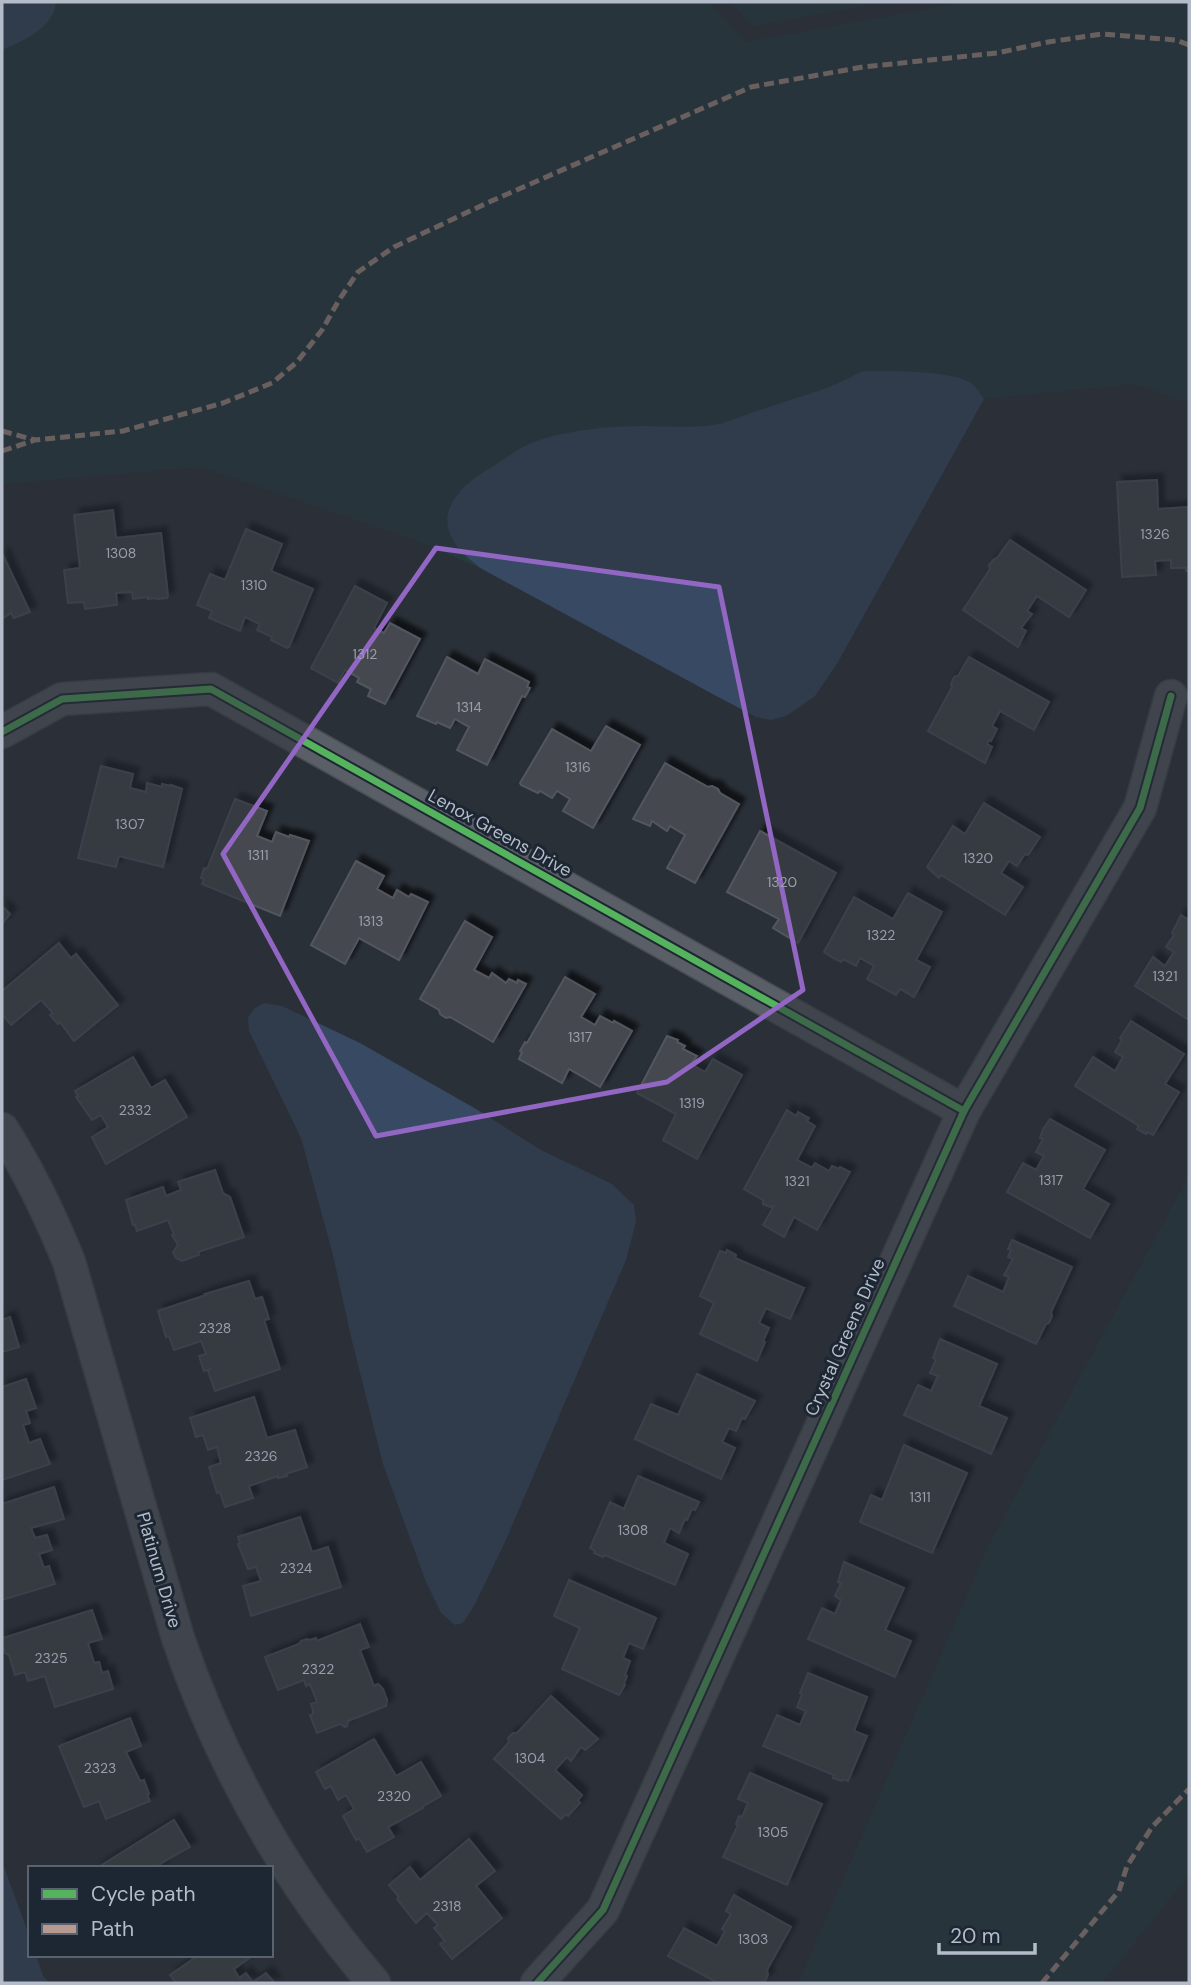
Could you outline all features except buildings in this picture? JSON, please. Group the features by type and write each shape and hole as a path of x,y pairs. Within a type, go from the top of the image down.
{"street":[{"name":"Lenox Greens Drive","path":"2,732 62,699 211,690 964,1111"},
{"name":"Crystal Greens Drive","path":"537,1983 604,1910 964,1111 1140,808 1171,696"},
{"name":"Platinum Drive","path":"2,1129 35,1185 68,1262 178,1638 218,1739 250,1804 291,1873 333,1933 374,1983"}],"highlighted area":[{"path":"436,548 719,587 803,990 667,1082 376,1136 223,854"}],"green space":[{"path":"2,2 708,2 747,42 966,2 1189,2 1189,403 1135,384 984,399 838,662 805,704 784,716 771,718 756,717 482,569 413,539 201,467 2,484"},
{"path":"730,2 885,2 753,26"},
{"path":"1189,1176 1189,1874 1102,1983 798,1983 989,1545"}],"water":[{"path":"2,2 56,2 50,19 44,26 28,38 2,50"},
{"path":"863,371 948,375 971,383 984,399 838,662 815,696 786,716 771,720 756,717 482,569 459,549 449,532 448,513 461,491 476,477 531,443 575,431 603,428 715,425 824,389"},
{"path":"264,1003 282,1006 360,1043 476,1109 541,1150 612,1184 634,1205 636,1222 626,1260 505,1542 463,1623 455,1625 441,1613 426,1582 383,1464 333,1255 301,1138 249,1031 248,1017 255,1008"},
{"path":"2,1861 28,1932 28,1957 37,1957 43,1976 50,1983 2,1983"}],"marked path":[{"path":"2,451 35,440 123,431 223,403 272,383 297,362 322,330 358,272 394,247 487,203 751,87 863,67 997,53 1102,34 1176,40 1189,45"},
{"path":"2,431 35,440"},
{"path":"1042,1983 1119,1891 1127,1866 1152,1827 1189,1789"}],"cycle path":[{"path":"2,732 62,699 211,689 964,1111"},
{"path":"537,1983 603,1910 964,1111 1140,808 1171,696"}]}
